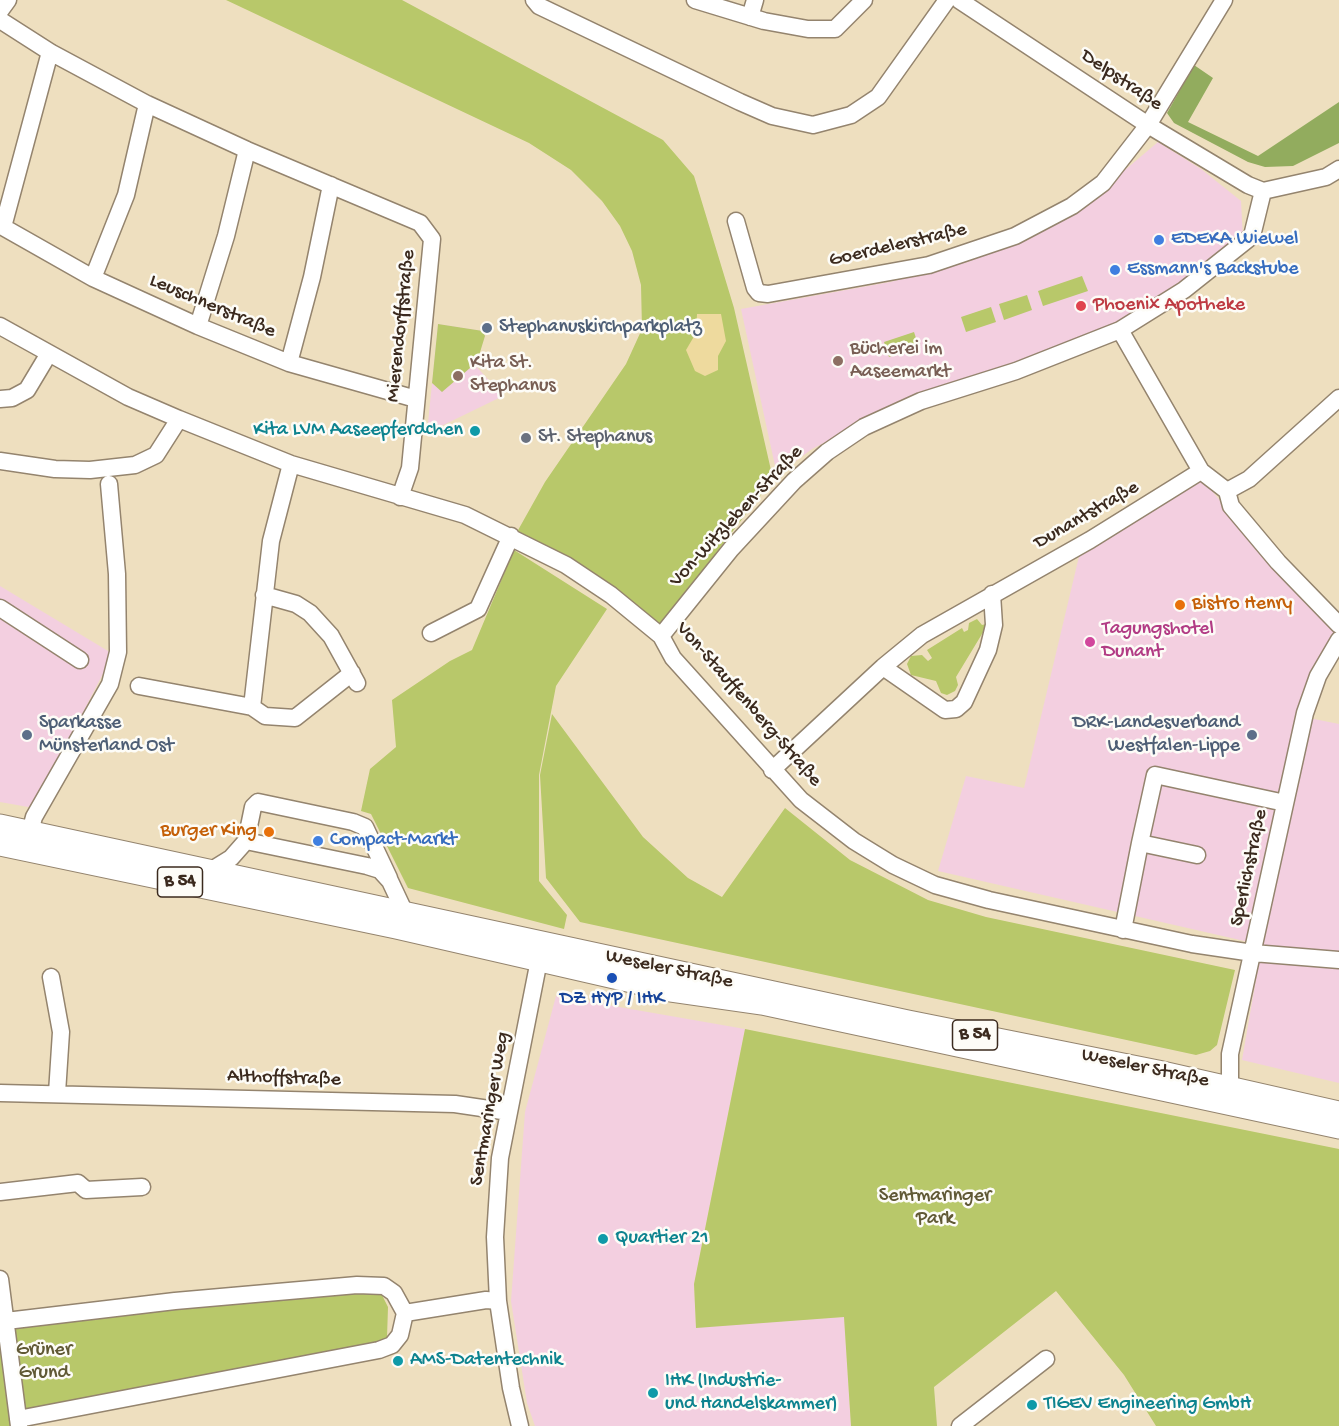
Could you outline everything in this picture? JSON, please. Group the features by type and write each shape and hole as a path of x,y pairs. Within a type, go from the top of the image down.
{"main road":[{"name":"Weseler Straße","path":"0,825 405,913 671,990 762,1004 1227,1095 1339,1112"},
{"name":"Weseler Straße","path":"0,845 396,928 541,952"},
{"name":"Weseler Straße","path":"1227,1095 1339,1128"}],"street":[{"path":"0,11 8,0"},
{"path":"534,0 539,6 740,102 772,116 813,125 851,115 878,97 947,0"},
{"path":"695,0 750,17 808,29 835,29 864,0"},
{"path":"750,17 755,0"},
{"name":"Delpstraße","path":"959,0 1148,125 1248,185 1263,191"},
{"name":"Goerdelerstraße","path":"736,221 759,293 786,291 929,265 1015,236 1072,206 1103,183 1148,125 1224,0"},
{"name":"Mierendorffstraße","path":"0,21 50,52 147,104 247,150 420,223 432,239 410,468 400,497"},
{"name":"Leuschnerstraße","path":"50,52 3,227 93,278 198,326 289,363 416,399"},
{"path":"93,278 126,195 147,104"},
{"path":"198,326 226,236 247,150"},
{"path":"1263,191 1326,177 1339,169"},
{"path":"289,363 312,277 331,185"},
{"name":"Von-Witzleben-Straße","path":"661,636 674,616 794,481 827,452 864,427 921,401 1027,368 1120,330 1184,290 1252,236 1263,191"},
{"name":"Von-Stauffenberg-Straße","path":"0,326 48,355 128,397 179,419 291,464 465,515 511,536 589,580 661,636 673,658 772,770 808,806 854,841 893,865 935,885 989,900 1192,944 1253,953 1339,960"},
{"path":"1120,330 1201,471 1227,491 1231,506 1275,559 1339,625"},
{"path":"0,399 12,398 27,390 48,355"},
{"path":"1227,491 1249,479 1339,399"},
{"path":"0,461 55,470 90,471 135,465 156,455 179,419"},
{"path":"252,707 271,541 291,464"},
{"name":"Dunantstraße","path":"772,770 922,634 1099,534 1201,471"},
{"path":"30,832 34,817 110,684 118,652 117,574 109,484"},
{"path":"431,633 478,609 511,536"},
{"path":"883,667 945,710 956,709 964,702 988,650 994,625 992,594"},
{"path":"139,686 252,707 265,716 295,718 354,678 331,636 310,613 296,604 264,595"},
{"path":"0,608 80,660"},
{"name":"Sperlichstraße","path":"1227,1095 1230,1054 1312,688 1337,643"},
{"path":"1123,930 1155,775 1285,803"},
{"path":"210,871 231,858 246,841 253,807 258,802 353,822 365,827 405,913"},
{"path":"246,841 367,866 380,870 390,881"},
{"path":"1140,843 1197,855"},
{"name":"Sentmaringer Weg","path":"519,1426 498,1301 495,1225 500,1158 541,952"},
{"path":"51,977 61,1032 57,1093"},
{"name":"Althoffstraße","path":"0,1093 455,1104 509,1112"},
{"path":"0,1192 78,1183 86,1190 142,1187"},
{"path":"0,1287 19,1423 379,1350 392,1345 400,1335 405,1313 398,1298 384,1286 357,1285 175,1301 6,1321"},
{"path":"405,1313 486,1300 498,1301"},
{"path":"960,1426 1046,1359"}],"shaded area":[{"path":"1158,142 1201,169 1241,201 1243,240 1114,328 1005,368 918,394 812,449 777,475 741,309 890,282 968,262 1035,233 1106,186"},
{"name":"Kita St. Stephanus","path":"438,324 483,331 485,336 475,365 503,396 427,433"},
{"path":"1202,479 1274,566 1335,630 1310,676 1299,716 1339,724 1339,1083 1242,1060 1262,945 938,871 966,776 1024,788 1081,548"},
{"path":"0,586 113,654 34,808 0,802"},
{"path":"556,996 745,1029 694,1284 696,1327 844,1317 851,1426 535,1426 527,1403 511,1301 525,1112"}],"green space":[{"path":"226,0 402,0 663,140 694,176 734,308 773,479 659,627 606,581 568,556 517,532 545,482 626,364 642,329 641,285 632,251 620,226 602,201 571,170 529,143"},
{"path":"1194,65 1213,78 1188,122 1258,156 1339,102 1339,143 1293,166 1265,167 1248,162 1174,123 1167,113"},
{"path":"1082,276 1088,291 1043,306 1038,291"},
{"path":"1027,295 1032,310 1004,320 999,304"},
{"path":"991,307 996,322 966,332 961,317"},
{"path":"438,324 483,331 485,336 477,362 442,392 432,383"},
{"path":"914,332 919,347 889,357 884,342"},
{"path":"514,550 607,609 556,686 539,775 539,881 567,915 564,929 408,888 371,814 361,811 370,769 396,747 392,700 450,661 472,650"},
{"path":"977,619 982,625 986,624 985,629 956,677 958,685 955,691 947,695 941,693 936,681 911,675 907,664 911,656 922,655 928,661 932,658 927,650 962,628 964,632 968,630 969,623"},
{"path":"552,714 643,837 688,878 722,897 785,808 850,860 928,900 986,917 1235,970 1217,1045 1210,1051 1196,1055 580,922 546,878 540,775"},
{"name":"Sentmaringer Park","path":"745,1029 1339,1149 1339,1426 1156,1426 1124,1375 1056,1291 934,1387 937,1426 851,1426 844,1317 696,1328 694,1284"},
{"name":"Grüner Grund","path":"348,1291 381,1293 388,1307 387,1338 362,1347 9,1413 11,1426 0,1426 0,1324"}],"sand":[{"path":"697,314 721,314 726,341 718,356 718,370 705,376 695,371 686,350 696,333"}],"place":[{"name":"EDEKA Wiewel","path":"1159,240"},
{"name":"Essmann's Backstube","path":"1115,270"},
{"name":"Phoenix Apotheke","path":"1081,306"},
{"name":"Stephanuskirchparkplatz","path":"487,328"},
{"name":"Bücherei im Aaseemarkt","path":"838,361"},
{"name":"Kita St. Stephanus","path":"458,376"},
{"name":"Kita LVM Aaseepferdchen","path":"475,431"},
{"name":"St. Stephanus","path":"526,438"},
{"name":"Bistro Henry","path":"1180,605"},
{"name":"Tagungshotel Dunant","path":"1090,642"},
{"name":"Sparkasse Münsterland Ost","path":"27,735"},
{"name":"DRK-Landesverband Westfalen-Lippe","path":"1252,735"},
{"name":"Burger King","path":"269,832"},
{"name":"Compact-Markt","path":"318,841"},
{"name":"DZ HYP / IHK","path":"612,978"},
{"name":"Quartier 21","path":"603,1239"},
{"name":"AMS-Datentechnik","path":"398,1361"},
{"name":"IHK (Industrie- und Handelskammer)","path":"653,1393"},
{"name":"TIGEV Engineering GmbH","path":"1032,1405"}]}
